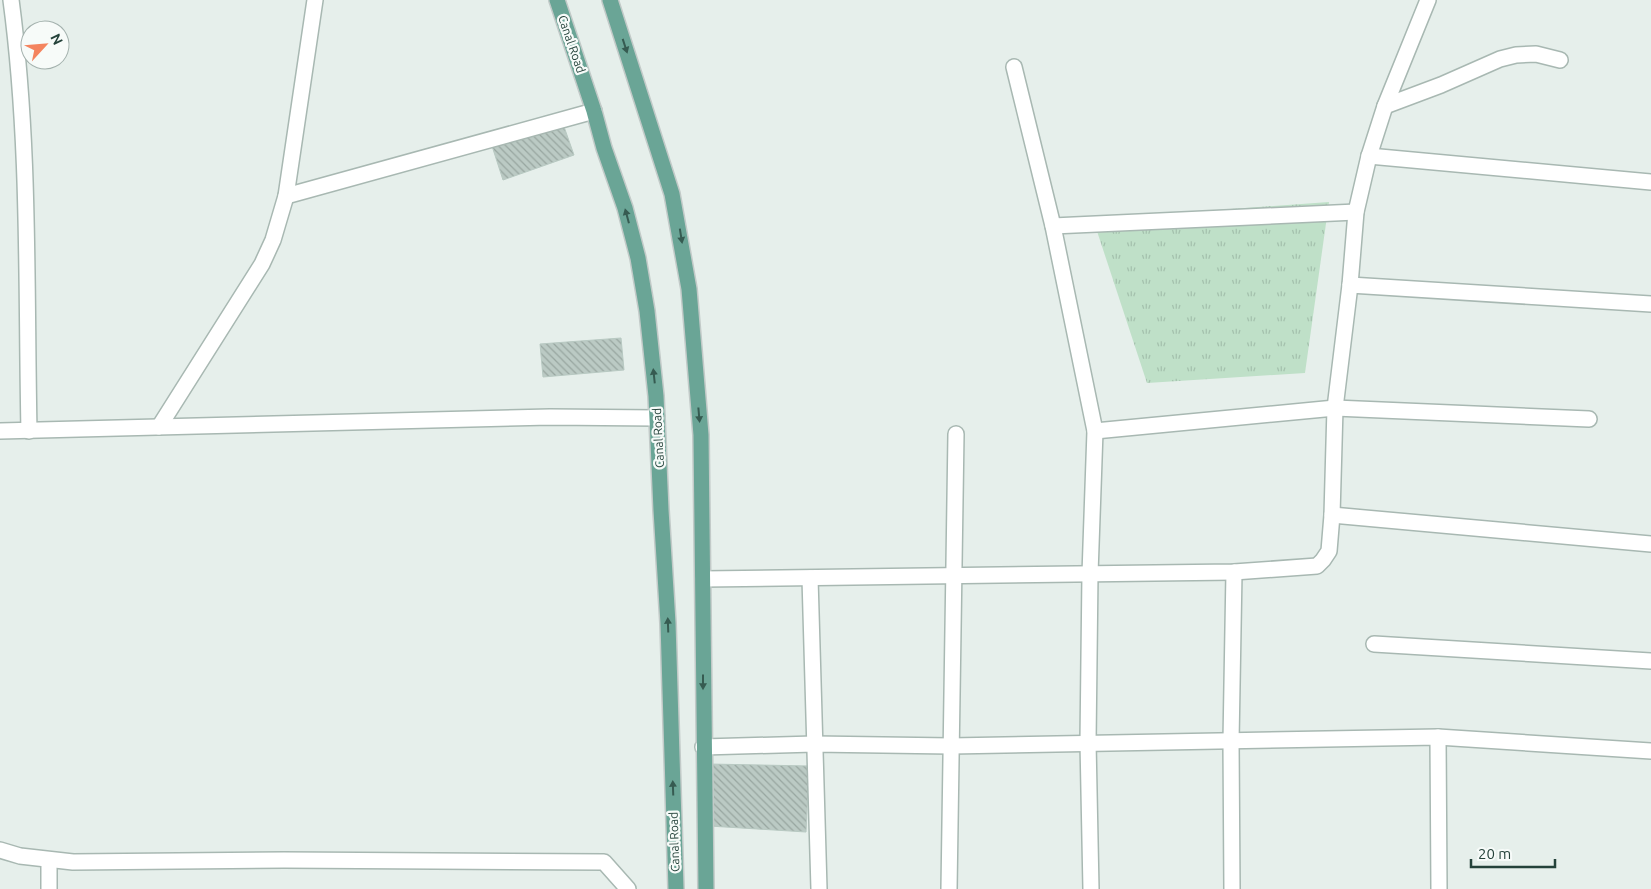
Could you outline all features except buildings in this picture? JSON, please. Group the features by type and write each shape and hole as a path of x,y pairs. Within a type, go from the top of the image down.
{"main road":[{"name":"Canal Road","path":"557,0 625,208 638,258 647,311 657,418 668,623 676,889"},
{"path":"610,0 672,194 680,230 689,289 701,435 706,889"}],"street":[{"path":"11,0 18,49 24,168 29,431"},
{"path":"159,427 262,264 273,240 286,196 315,0"},
{"path":"703,578 1234,572 1317,566 1329,551 1335,408 1350,285 1356,212 1369,156 1385,106 1428,0"},
{"path":"1385,106 1441,85 1500,59 1516,55 1536,54 1560,60"},
{"path":"1014,67 1053,226 1095,431 1090,574 1088,742 1091,889"},
{"path":"286,196 594,111"},
{"path":"1369,156 1651,182"},
{"path":"1053,226 1356,212"},
{"path":"1350,285 1651,304"},
{"path":"1095,431 1335,408 1589,419"},
{"path":"0,431 550,417 657,418"},
{"path":"949,889 956,434"},
{"path":"1332,515 1651,544"},
{"path":"1232,889 1230,742 1234,572"},
{"path":"810,578 819,889"},
{"path":"1374,644 1651,661"},
{"path":"1438,737 1439,889"},
{"path":"704,747 814,744 951,746 1438,737 1651,751"},
{"path":"0,838 20,856"},
{"path":"0,850 20,856 73,862 284,860 604,862 628,889"},
{"path":"49,860 49,889"}],"green space":[{"path":"1329,202 1305,373 1147,383 1093,219"}]}
